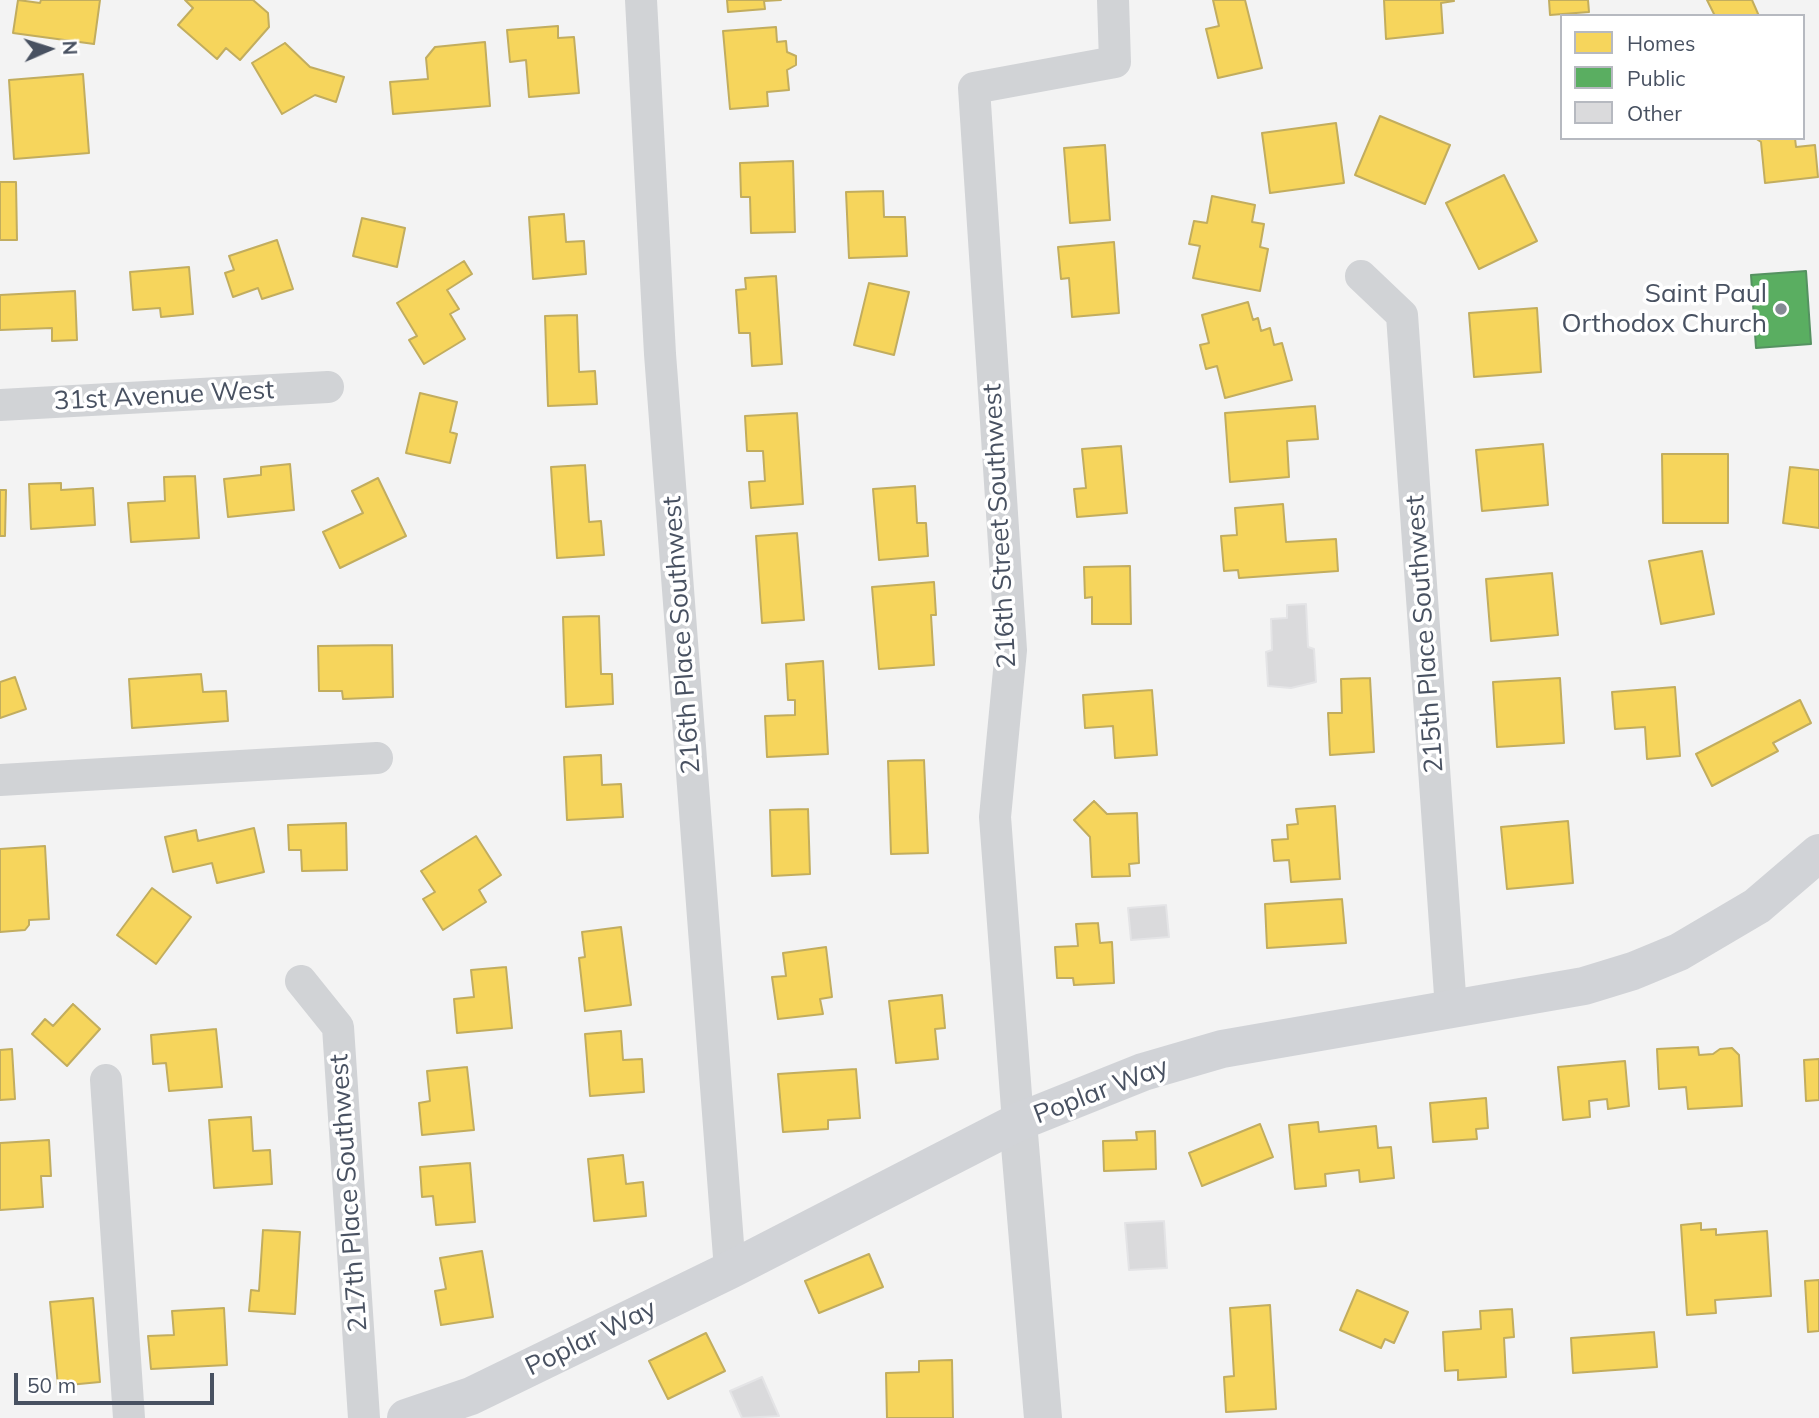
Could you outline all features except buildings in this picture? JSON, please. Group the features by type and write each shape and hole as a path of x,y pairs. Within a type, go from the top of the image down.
{"main road":[{"name":"Poplar Way","path":"406,1418 471,1396 730,1270 1018,1122 1143,1072 1222,1049 1584,986 1633,971 1679,952 1757,906 1819,853"}],"street":[{"name":"216th Place Southwest","path":"641,0 660,354 730,1270"},
{"name":"216th Street Southwest","path":"1043,1418 995,817 1011,650 974,88 1115,62 1113,0"},
{"name":"215th Place Southwest","path":"1361,276 1402,315 1451,1009"},
{"name":"31st Avenue West","path":"0,405 328,387"},
{"path":"0,779 377,758"},
{"name":"217th Place Southwest","path":"301,981 338,1027 364,1418"},
{"path":"106,1080 129,1418"}],"place":[{"name":"Saint Paul Orthodox Church","path":"1781,309"}]}
